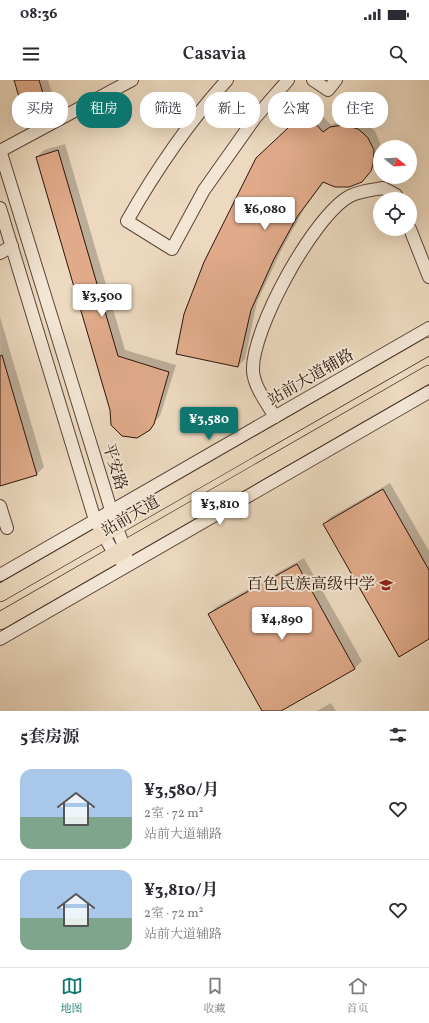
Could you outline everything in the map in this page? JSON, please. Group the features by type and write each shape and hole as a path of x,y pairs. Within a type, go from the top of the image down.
{"highway":[{"name":"站前大道","path":"0,593 106,523 429,346"},
{"name":"站前大道","path":"0,621 122,556 429,374"}],"street":[{"path":"0,150 132,80"},
{"path":"227,80 199,111 154,175 128,221 172,249 204,190 255,118 288,80"},
{"path":"313,80 328,90 336,80"},
{"name":"平安路","path":"0,150 106,523"},
{"path":"275,417 254,382 253,369 264,323 285,279 313,236 336,208 350,196 383,188 390,192"},
{"name":"平安路","path":"0,208 106,523 122,556"},
{"path":"413,236 429,277"},
{"path":"0,253 12,246"},
{"name":"站前大道辅路","path":"0,575 106,523 275,417 429,328"},
{"path":"0,639 122,556 429,392"},
{"path":"0,506 7,528"}],"building":[{"path":"14,80 39,80 43,92 18,92"},
{"path":"332,127 332,128 354,128 358,129 368,138 373,148 373,164 371,171 362,182 349,187 335,187 323,182 297,217 274,259 251,310 238,367 176,354 184,314 204,262 256,158 288,128 319,128 323,132"},
{"path":"58,150 118,356 169,372 154,424 150,430 137,438 122,436 111,425 110,410 36,157"},
{"path":"2,355 37,475 0,486 0,356"},
{"path":"383,489 429,570 429,639 399,657 323,524"},
{"path":"297,564 355,669 281,711 262,711 208,614"}],"place":[{"name":"百色民族高级中学","path":"386,585"}]}
